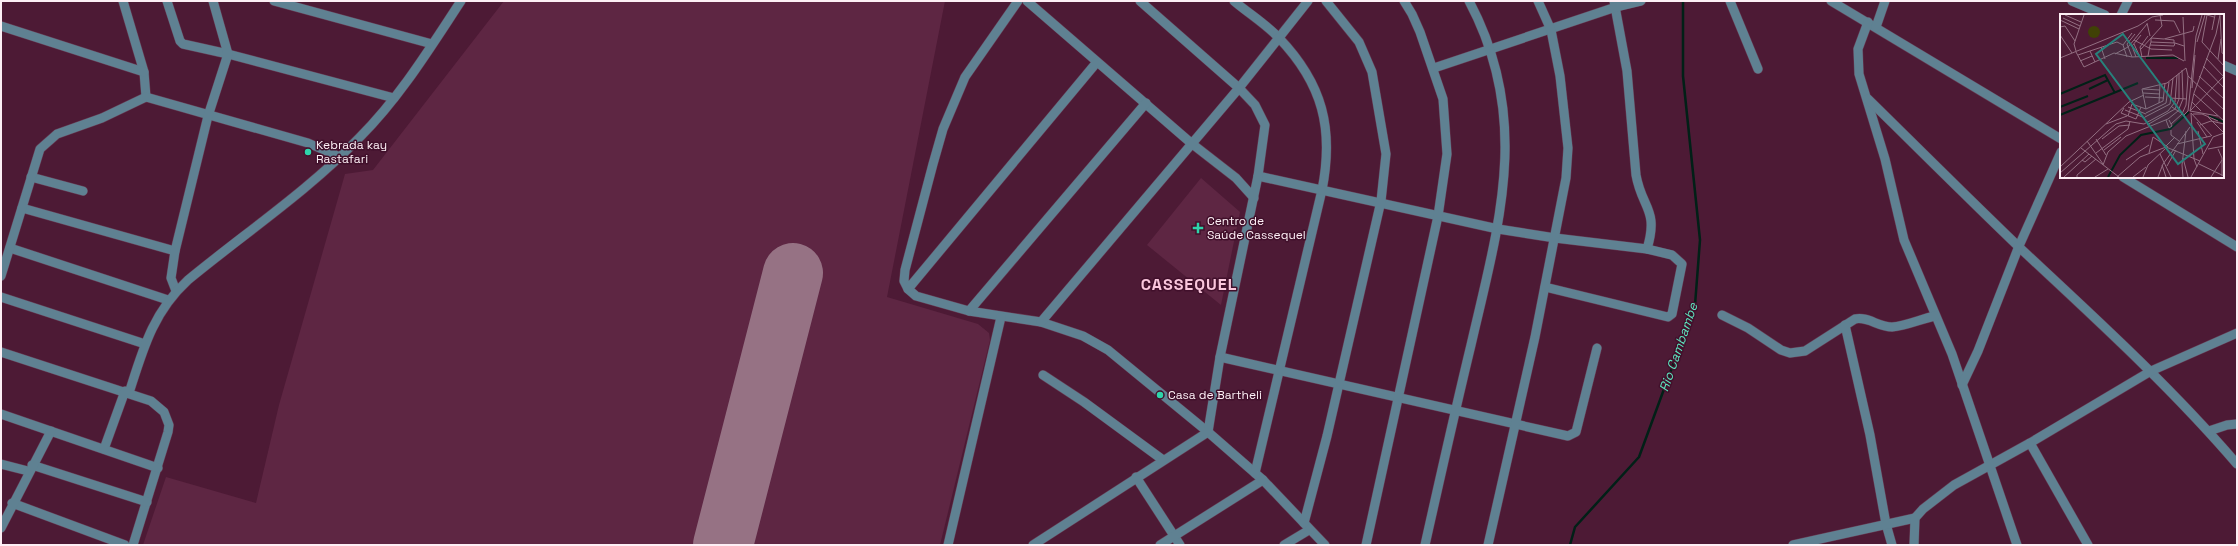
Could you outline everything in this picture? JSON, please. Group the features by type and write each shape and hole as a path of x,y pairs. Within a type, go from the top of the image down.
{"street":[{"path":"123,1 144,72 146,97"},
{"path":"167,1 180,41 191,47 228,54 394,98"},
{"path":"176,291 171,278 175,251 208,116 228,54 214,1"},
{"path":"274,1 432,44"},
{"path":"104,449 152,326 168,300 176,291 340,157 361,137 394,98 461,1"},
{"path":"1018,1 965,77 943,129 905,270 904,281 908,289 916,296 969,311 1041,322 1082,336 1108,350 1208,432 1263,480 1325,545"},
{"path":"1027,1 1191,143 1236,178 1254,198"},
{"path":"1033,545 1136,477 1208,432 1220,357 1254,198 1265,125 1255,105 1239,88 1140,1"},
{"path":"1234,1 1279,37 1305,68 1321,103 1328,134 1328,161 1322,190 1255,474"},
{"path":"1041,322 1239,88 1308,1"},
{"path":"1284,545 1306,526 1381,202 1386,154 1372,72 1359,42 1326,1"},
{"path":"1366,545 1438,216 1447,154 1443,99 1434,68 1412,14 1404,1"},
{"path":"1425,545 1498,229 1505,167 1504,113 1499,79 1490,50 1469,1"},
{"path":"1488,545 1545,287 1566,178 1568,148 1560,76 1551,30 1538,1"},
{"path":"1434,68 1551,30 1615,4 1641,1"},
{"path":"1730,1 1758,69"},
{"path":"1831,1 1872,24 2060,138"},
{"path":"1885,1 1858,49 1857,61 1861,84 1868,99 1894,191 1904,240 1952,354 1989,467 2017,545"},
{"path":"2072,1 2103,14"},
{"path":"2122,14 2128,1"},
{"path":"1615,4 1629,91 1636,175 1638,185 1652,219 1652,232 1647,249"},
{"path":"1,26 144,72"},
{"path":"908,289 1097,62"},
{"path":"2224,65 2237,71"},
{"path":"1,276 40,149 46,142 57,134 102,118 146,97 208,116 302,141 340,157"},
{"path":"1868,99 2019,246 2151,371 2209,431 2237,464"},
{"path":"969,311 1146,103"},
{"path":"1962,385 1978,352 2019,246 2060,154"},
{"path":"1258,176 1498,229 1555,238 1647,249 1672,255 1682,264 1672,313 1669,317 1545,287"},
{"path":"31,177 84,191"},
{"path":"2125,178 2237,247"},
{"path":"22,208 175,251"},
{"path":"10,248 168,300"},
{"path":"1,297 145,344"},
{"path":"1722,315 1748,328 1781,350 1790,353 1805,351 1845,325 1860,318 1882,326 1892,327 1935,316"},
{"path":"948,545 1001,317"},
{"path":"1845,325 1879,478 1886,524 1892,545"},
{"path":"1792,545 1915,518 1923,509 1954,485 2030,444 2151,371 2237,333"},
{"path":"1220,357 1398,399 1572,436 1576,432 1597,348"},
{"path":"1,352 127,392 159,407 167,419 168,432 133,545"},
{"path":"1042,375 1084,402 1163,460"},
{"path":"1,414 158,468"},
{"path":"2209,431 2227,425 2237,424"},
{"path":"1,528 3,514 12,503 50,431"},
{"path":"2030,444 2088,545"},
{"path":"1,464 30,468 147,502"},
{"path":"1136,477 1180,545"},
{"path":"1160,545 1263,480"},
{"path":"12,503 125,545"},
{"path":"1914,545 1915,518"}],"shaded area":[{"path":"504,1 945,1 887,297 978,324 989,333 990,340 940,545 143,545 166,477 256,503 279,405 345,174 373,170"},
{"name":"Centro de Saúde Cassequel","path":"1201,178 1240,212 1221,305 1147,245"}],"waterway":[{"name":"Rio Cambambe","path":"1570,545 1575,527 1639,457 1695,305 1700,240 1683,76 1683,1"}],"runway":[{"path":"723,545 793,273"}],"place":[{"name":"Kebrada kay Rastafari","path":"308,152"},
{"name":"Centro de Saúde Cassequel","path":"1198,228"},
{"name":"Casa de Bartheli","path":"1160,395"}],"district":[{"name":"CASSEQUEL","path":"1189,284"}]}
